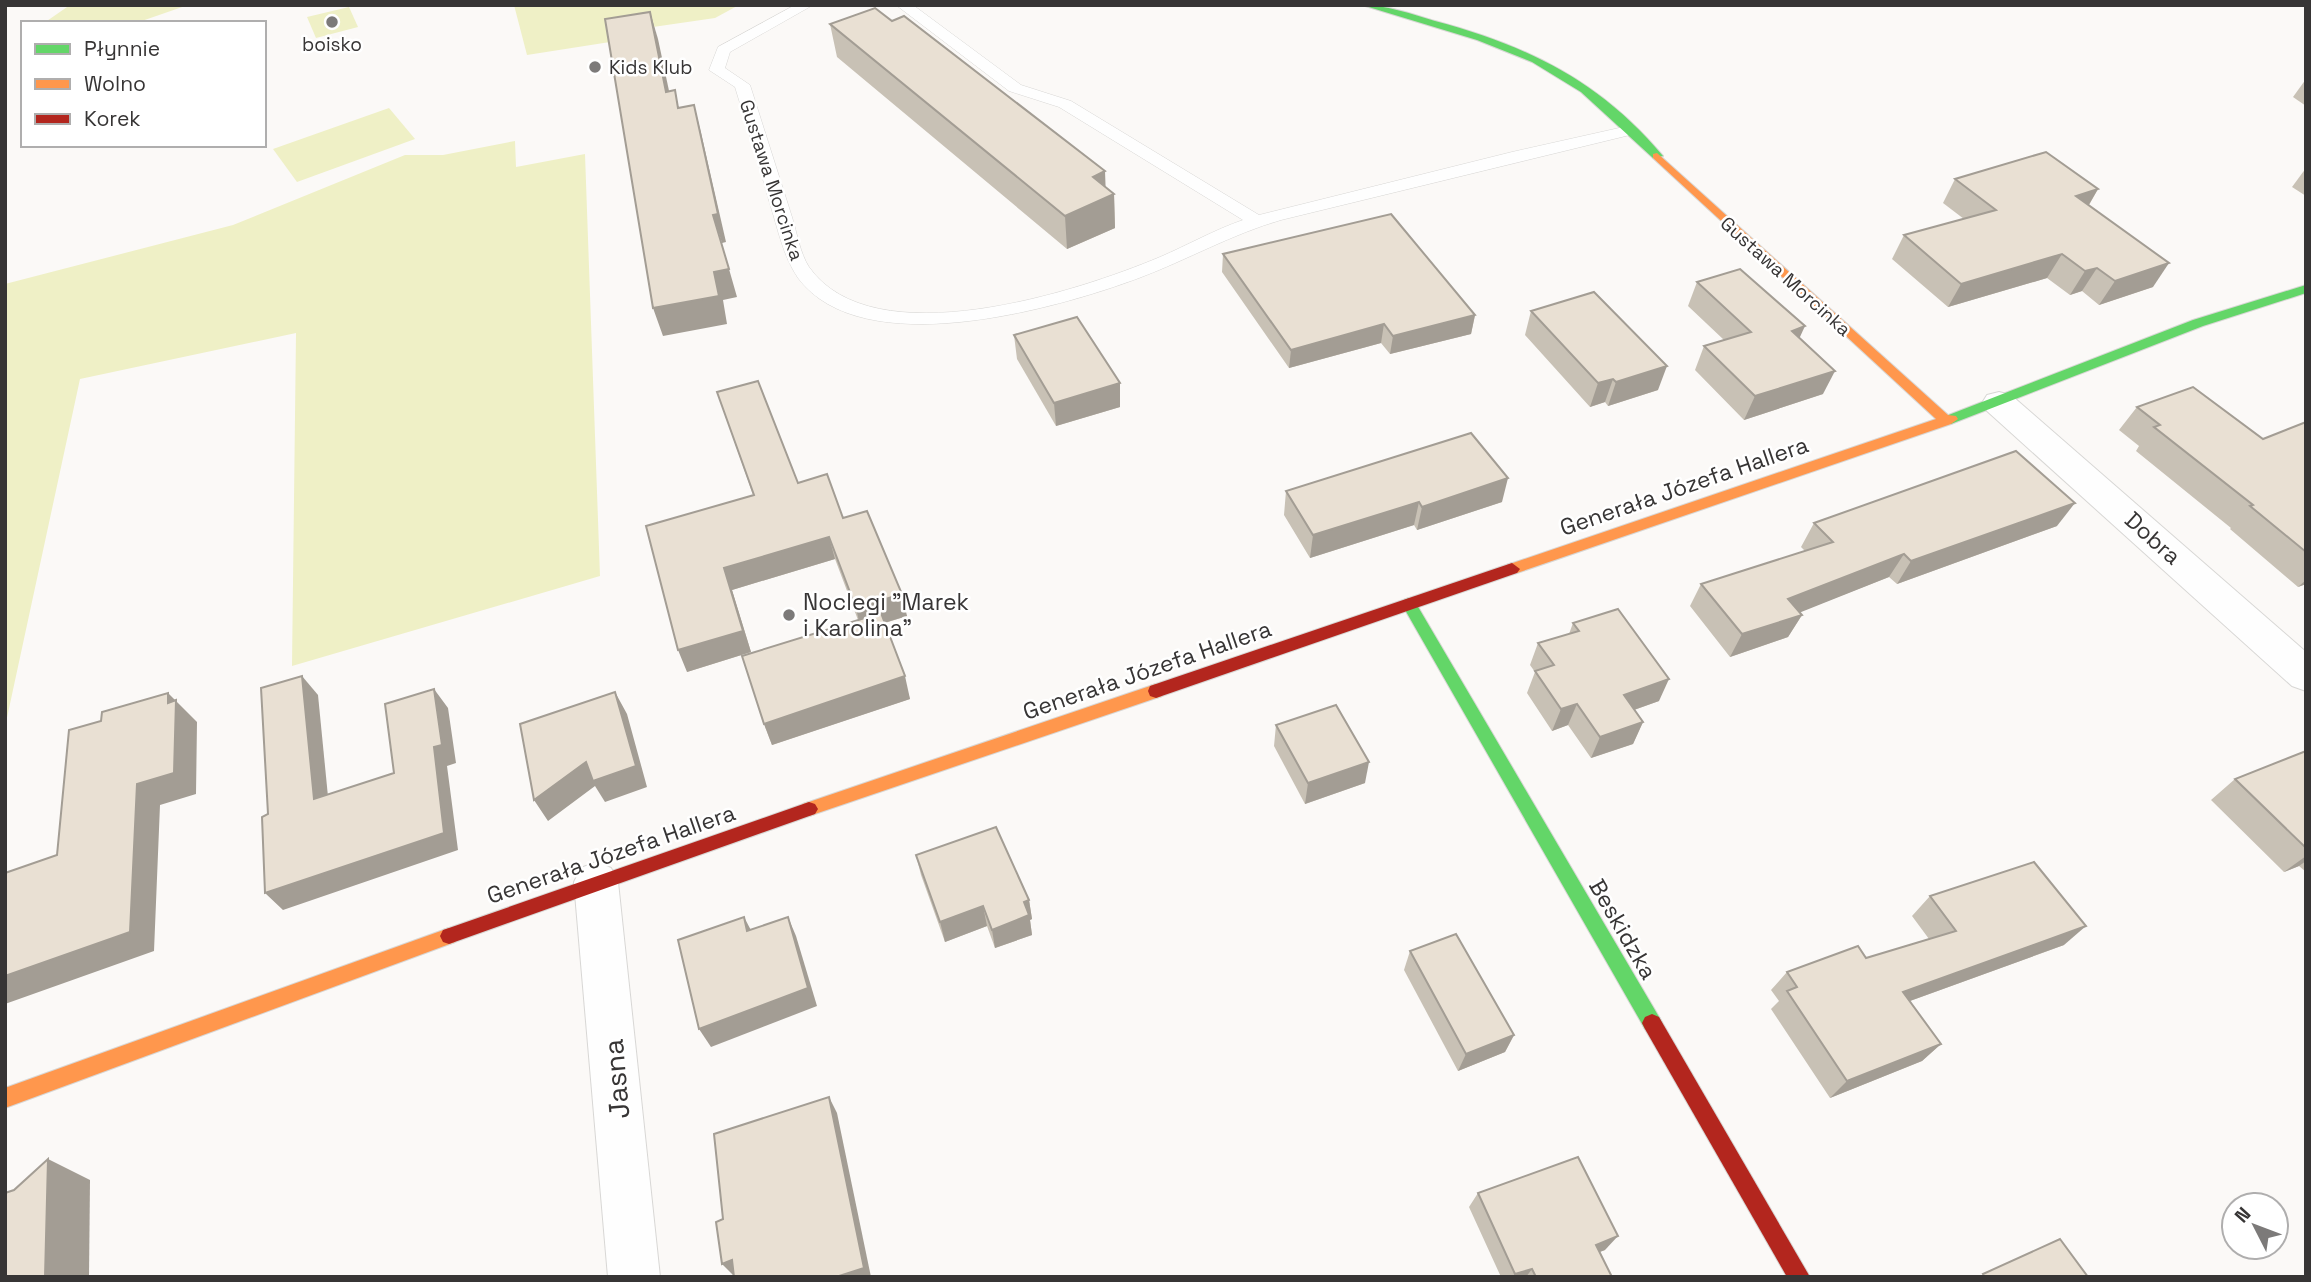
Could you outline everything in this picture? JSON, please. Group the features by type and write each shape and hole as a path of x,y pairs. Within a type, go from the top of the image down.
{"street":[{"name":"Gustawa Morcinka","path":"1367,5 1480,37 1535,58 1585,90 1945,421"},
{"name":"Generała Józefa Hallera","path":"5,1098 596,882 1945,421 2198,323 2306,289"},
{"name":"Dobra","path":"1999,402 2306,675"},
{"name":"Beskidzka","path":"1409,604 1799,1277"},
{"name":"Jasna","path":"596,882 634,1277"}],"lane":[{"name":"Gustawa Morcinka","path":"806,5 723,50 717,70 742,85 797,262 808,280 832,299 860,311 896,316 990,314 1036,304 1163,262 1256,221 1522,154 1628,131"},
{"path":"903,5 1015,88 1065,104 1256,221"}],"green space":[{"path":"70,5 188,5 142,21 47,21"},
{"path":"514,5 739,5 715,18 653,27 642,37 527,55"},
{"name":"boisko","path":"349,7 358,27 316,38 307,17"},
{"path":"389,108 415,139 297,182 273,149"},
{"path":"515,141 516,167 585,154 600,576 292,666 296,333 80,379 5,727 5,284 233,225 405,155 443,155"}],"building":[{"path":"875,8 892,21 904,16 1105,171 1093,177 1114,194 1065,216 830,24"},
{"path":"650,12 666,92 675,90 678,108 694,105 718,214 713,215 729,269 714,272 719,296 653,308 605,19"},
{"path":"2046,152 2098,189 2076,196 2169,263 2115,281 2097,268 2085,271 2062,254 1961,284 1904,235 1996,210 1955,179"},
{"path":"1391,214 1475,315 1393,336 1384,324 1291,350 1223,254"},
{"path":"1740,269 1805,326 1792,331 1835,371 1755,396 1704,346 1751,332 1697,282"},
{"path":"1594,292 1667,366 1616,382 1613,379 1598,383 1531,311"},
{"path":"1077,317 1120,383 1054,403 1014,335"},
{"path":"758,381 798,483 827,474 843,518 867,511 902,594 856,608 829,537 724,568 743,631 678,650 646,526 754,495 717,392"},
{"path":"2193,387 2263,439 2306,422 2306,552 2250,506 2253,505 2154,427 2160,425 2137,407"},
{"path":"1471,433 1508,478 1422,507 1419,502 1313,535 1286,491"},
{"path":"2016,451 2075,503 1911,561 1904,554 1788,599 1802,615 1742,634 1701,584 1833,542 1814,523"},
{"path":"1618,609 1669,679 1624,695 1643,722 1600,737 1577,704 1561,709 1535,671 1554,665 1538,643 1579,631 1573,623"},
{"path":"881,613 905,676 764,724 742,656"},
{"path":"302,676 314,799 394,773 385,704 434,689 442,745 434,747 444,833 265,893 262,817 268,814 261,688"},
{"path":"615,692 636,766 593,781 586,762 534,800 520,724"},
{"path":"168,693 168,703 176,700 174,773 137,784 130,932 5,976 5,873 57,855 69,730 101,721 102,712"},
{"path":"1336,705 1369,762 1308,783 1276,725"},
{"path":"2306,751 2306,848 2235,779"},
{"path":"996,827 1029,900 1024,902 1029,915 992,930 983,906 940,922 916,855"},
{"path":"2034,862 2086,926 1903,992 1941,1044 1847,1081 1787,991 1797,987 1787,972 1858,946 1866,958 1956,931 1930,896"},
{"path":"744,917 747,931 788,917 808,988 699,1029 678,940"},
{"path":"1456,934 1514,1035 1466,1054 1410,951"},
{"path":"829,1097 864,1268 836,1277 734,1277 732,1260 722,1264 716,1222 723,1219 714,1134"},
{"path":"1578,1157 1618,1236 1596,1245 1612,1277 1536,1277 1532,1269 1515,1274 1478,1193"},
{"path":"48,1159 45,1277 5,1277 5,1193 14,1190"},
{"path":"2060,1239 2088,1277 1985,1277 1983,1274"}],"traffic: fast":[{"path":"1367,5 1481,37 1536,59 1585,90 1657,156"},
{"path":"1951,419 2198,323 2306,289"},
{"path":"1409,604 1652,1023"}],"traffic: slow":[{"path":"1657,156 1946,421"},
{"path":"1512,569 1951,419"},
{"path":"809,809 1156,691"},
{"path":"5,1098 449,936"}],"traffic: jam":[{"path":"1156,691 1512,569"},
{"path":"449,936 809,809"},
{"path":"1652,1023 1799,1277"}],"place":[{"name":"boisko","path":"332,22"},
{"name":"Kids Klub","path":"595,67"},
{"name":"Noclegi \"Marek i Karolina\"","path":"789,615"}]}
